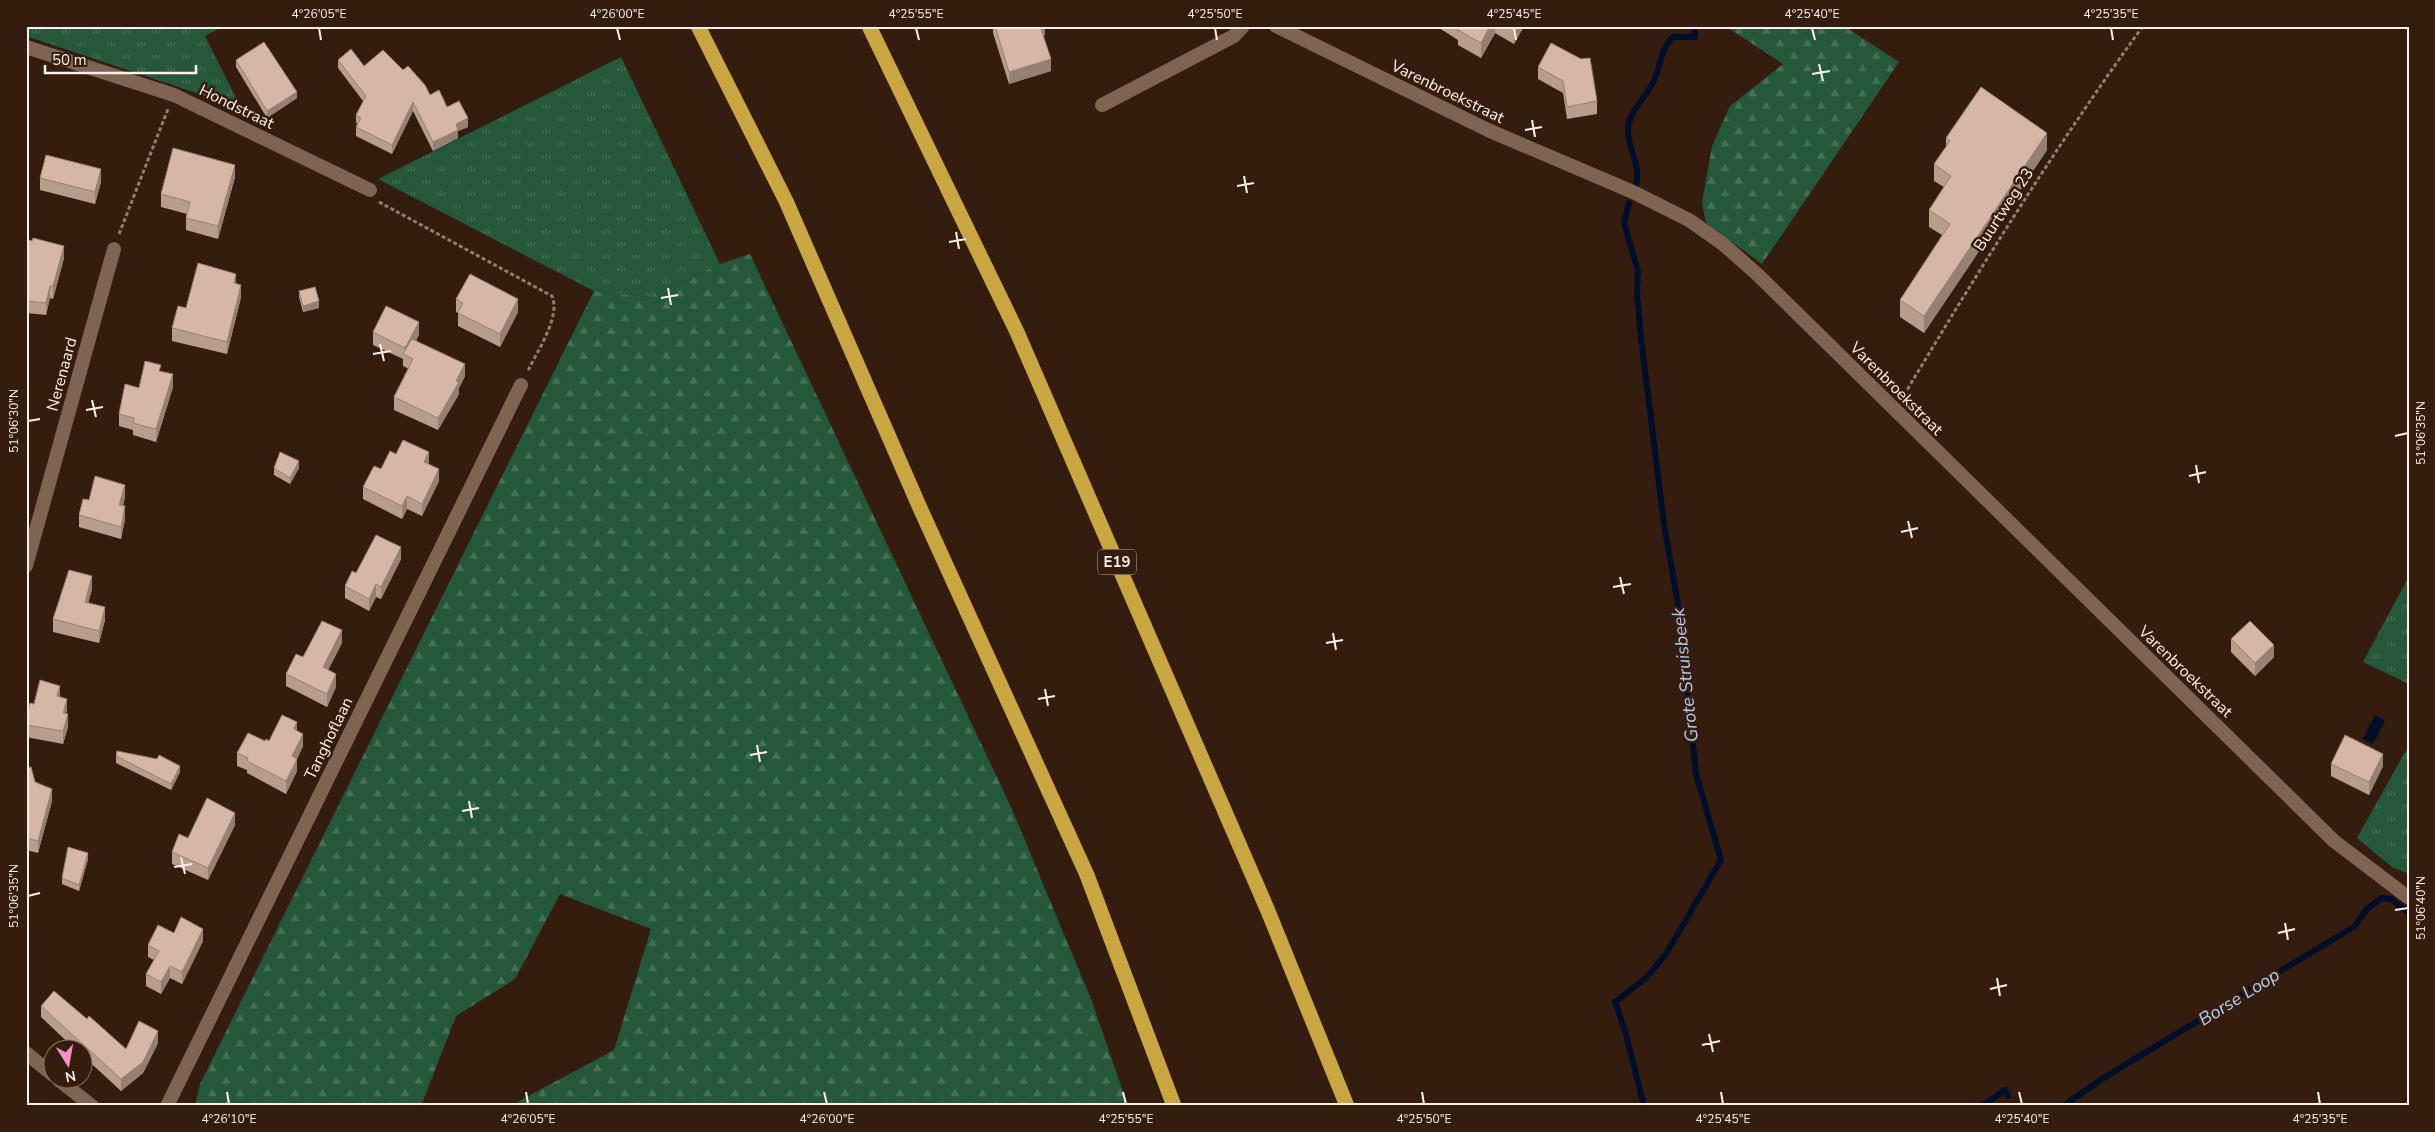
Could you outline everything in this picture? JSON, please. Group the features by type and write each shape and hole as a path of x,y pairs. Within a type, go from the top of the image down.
{"highway":[{"path":"698,26 786,201 920,508 1087,875 1174,1106"},
{"name":"E19","path":"869,26 1021,341 1268,912 1347,1106"}],"street":[{"path":"1102,105 1234,36 1243,26"},
{"name":"Varenbroekstraat","path":"1276,26 1490,131 1633,192 1689,220 1723,244 1758,275 2334,841 2409,898"},
{"name":"Hondstraat","path":"26,48 174,94 370,190"},
{"name":"Nerenaard","path":"26,566 114,249"},
{"name":"Tanghoflaan","path":"167,1106 521,385"},
{"path":"26,1053 42,1066"},
{"path":"72,1090 92,1106"}],"path":[{"name":"Buurtweg 23","path":"1895,411 1988,254 2085,106 2143,26"},
{"path":"114,249 174,94"},
{"path":"370,190 369,196 552,296 555,304 554,315 521,385"}],"green space":[{"path":"26,26 223,26 205,36 241,108 26,36"},
{"path":"1725,26 1844,26 1899,62 1762,264 1706,223 1702,203 1712,146 1730,106 1783,64"},
{"path":"621,57 720,264 649,297 594,291 378,179"},
{"path":"750,254 1011,807 1091,999 1128,1106 516,1106 519,1101 614,1050 651,929 560,894 515,979 456,1016 421,1106 195,1106 200,1084 594,291 649,297 720,264"},
{"path":"2409,576 2409,684 2363,662"},
{"path":"2409,745 2409,874 2392,867 2357,838"}],"water":[{"path":"2375,715 2385,721 2373,744 2363,739"}],"building":[{"path":"995,26 1040,26 1051,59 1009,72"},
{"path":"1490,26 1481,43 1458,30 1460,27"},
{"path":"264,42 297,92 267,111 236,60"},
{"path":"1551,43 1581,59 1590,58 1597,101 1567,107 1563,81 1538,67"},
{"path":"351,49 364,66 383,50 403,70 408,66 425,85 430,95 439,90 447,107 459,101 468,118 456,124 458,130 433,142 413,102 392,145 356,127 361,118 356,115 366,96 338,60"},
{"path":"1981,87 2047,133 1924,316 1900,300 1950,224 1929,210 1951,176 1934,164 1950,141 1946,138"},
{"path":"173,148 235,165 218,226 186,218 190,202 161,194"},
{"path":"46,155 101,169 95,192 40,178"},
{"path":"33,238 64,246 53,286 50,286 46,303 26,301 26,239 32,241"},
{"path":"198,263 236,274 234,283 241,285 227,342 172,328 178,306 186,308"},
{"path":"470,274 518,299 500,334 458,313 463,303 456,299"},
{"path":"315,287 319,301 303,306 299,291"},
{"path":"386,306 419,322 405,348 373,332"},
{"path":"412,339 465,364 456,381 459,382 438,418 394,397 413,359 403,354"},
{"path":"145,361 161,365 159,371 173,374 156,429 133,423 134,418 119,414 125,384 139,388"},
{"path":"403,440 429,452 424,462 439,469 422,504 407,496 402,506 363,487 374,466 381,469 390,451 396,454"},
{"path":"280,452 299,461 290,478 274,468"},
{"path":"95,476 125,485 119,505 125,506 121,527 79,515 83,499 89,500"},
{"path":"376,535 401,547 381,587 376,584 369,599 345,586 352,571 356,573"},
{"path":"69,570 92,576 85,602 105,607 99,631 53,619"},
{"path":"322,621 342,630 323,667 336,674 327,694 286,674 296,654 303,657"},
{"path":"2250,621 2274,645 2255,663 2231,639"},
{"path":"40,680 60,686 57,696 67,699 63,713 68,714 63,731 26,725 30,703 34,704"},
{"path":"282,715 297,722 294,729 303,734 292,756 297,759 286,781 247,761 248,758 237,753 248,733 269,741"},
{"path":"2345,735 2383,754 2369,782 2331,764"},
{"path":"117,751 157,759 159,755 180,766 171,784 116,756"},
{"path":"31,767 35,782 52,789 38,841 26,838 26,768"},
{"path":"207,798 235,813 208,868 172,852 179,834 188,838"},
{"path":"68,847 88,853 79,885 62,878"},
{"path":"181,917 203,929 182,972 170,966 161,982 146,974 159,951 148,945 158,925 174,933"},
{"path":"54,991 87,1019 89,1016 126,1049 139,1021 158,1031 143,1062 121,1079 92,1053 92,1040 78,1040 41,1006"}],"waterway":[{"name":"Grote Struisbeek","path":"1635,188 1637,172 1629,142 1629,121 1653,83 1663,52 1669,42 1673,37 1695,37 1694,26"},
{"name":"Grote Struisbeek","path":"1629,203 1624,222 1638,272 1637,291 1641,338 1664,524 1679,610 1696,774 1721,860 1666,954 1646,978 1615,1002 1625,1031 1644,1106"},
{"name":"Borse Loop","path":"2063,1106 2105,1077 2355,926 2367,909 2382,898 2391,899 2409,913"},
{"name":"Borse Loop","path":"1982,1106 2005,1090 2008,1096"}]}
